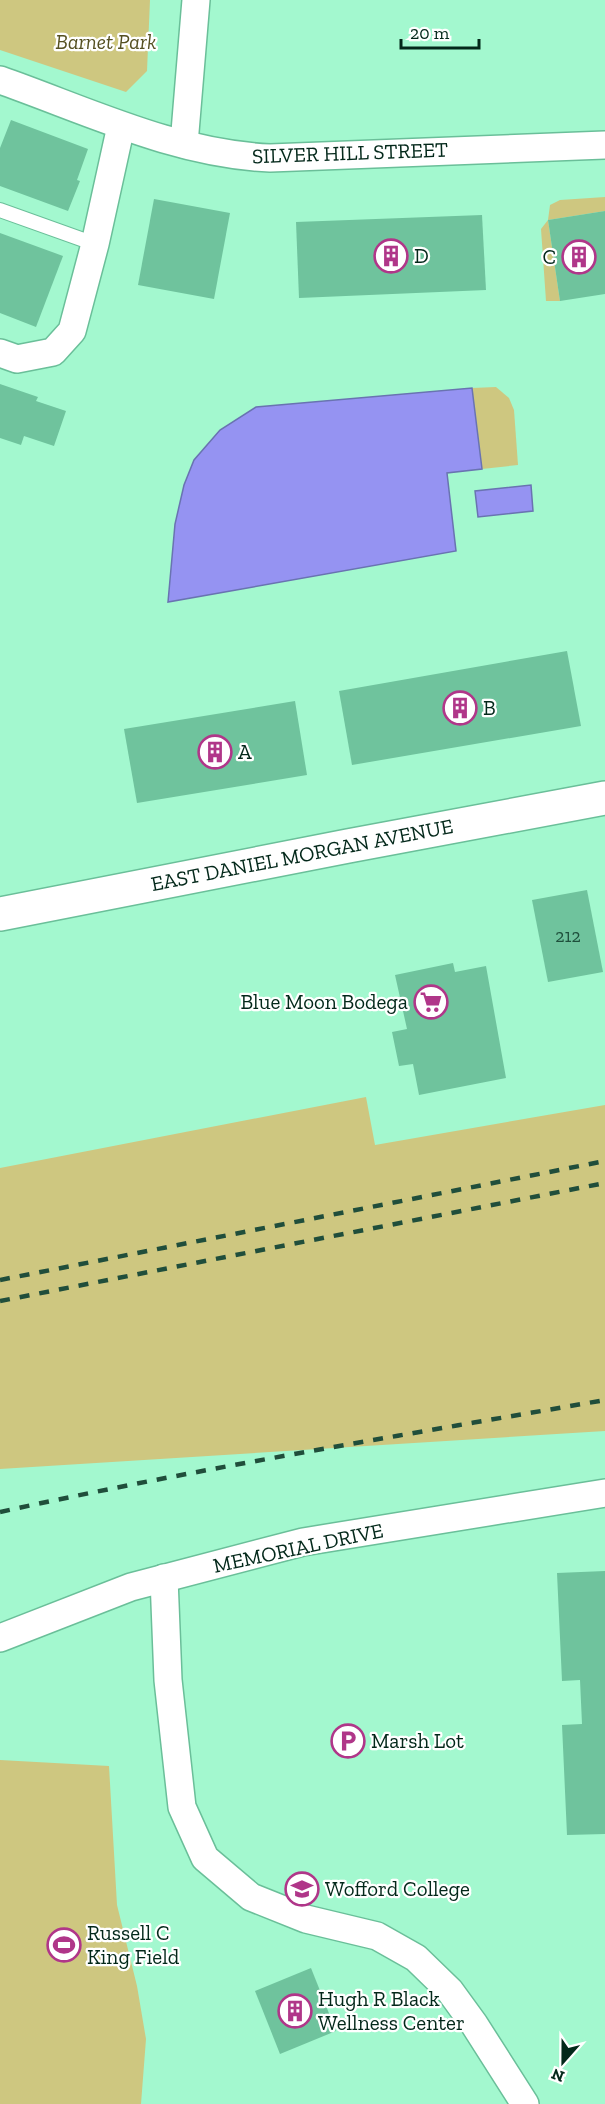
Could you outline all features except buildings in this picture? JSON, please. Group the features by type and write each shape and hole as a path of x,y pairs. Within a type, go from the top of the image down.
{"main road":[{"name":"EAST DANIEL MORGAN AVENUE","path":"0,914 605,798"}],"street":[{"path":"184,144 196,0"},
{"name":"SILVER HILL STREET","path":"0,80 121,126 238,157 270,158 605,145"},
{"path":"0,353 17,359 53,352 72,331 121,126"},
{"name":"MEMORIAL DRIVE","path":"0,1638 131,1587 303,1542 605,1493"},
{"path":"164,1578 168,1680 182,1807 205,1858 251,1897 306,1919 377,1936 416,1958 450,1991 525,2104"}],"lane":[{"path":"0,210 94,244"}],"green space":[{"name":"Barnet Park","path":"0,0 150,0 147,71 126,92 0,50"},
{"path":"605,197 605,211 548,220 550,205 560,200"},
{"path":"548,220 560,301 546,301 541,229"},
{"path":"496,387 509,398 514,410 518,465 482,469 472,388"},
{"path":"366,1097 375,1145 605,1105 605,1431 0,1469 0,1168"},
{"name":"Russell C King Field","path":"0,1760 109,1766 117,1905 137,1986 146,2039 141,2104 0,2104"}],"shaded area":[{"path":"472,388 482,469 447,473 456,551 168,602 175,524 184,485 194,460 220,430 256,407"},
{"path":"531,485 533,511 478,517 475,491"}],"railway":[{"path":"0,1280 605,1161"},
{"path":"0,1301 605,1183"},
{"path":"0,1512 226,1466 605,1400"}],"place":[{"name":"D","path":"391,256"},
{"name":"C","path":"579,257"},
{"name":"B","path":"460,708"},
{"name":"A","path":"215,752"},
{"name":"Blue Moon Bodega","path":"431,1002"},
{"name":"Marsh Lot","path":"348,1741"},
{"name":"Wofford College","path":"302,1889"},
{"name":"Russell C King Field","path":"64,1945"},
{"name":"Hugh R Black Wellness Center","path":"295,2011"}]}
